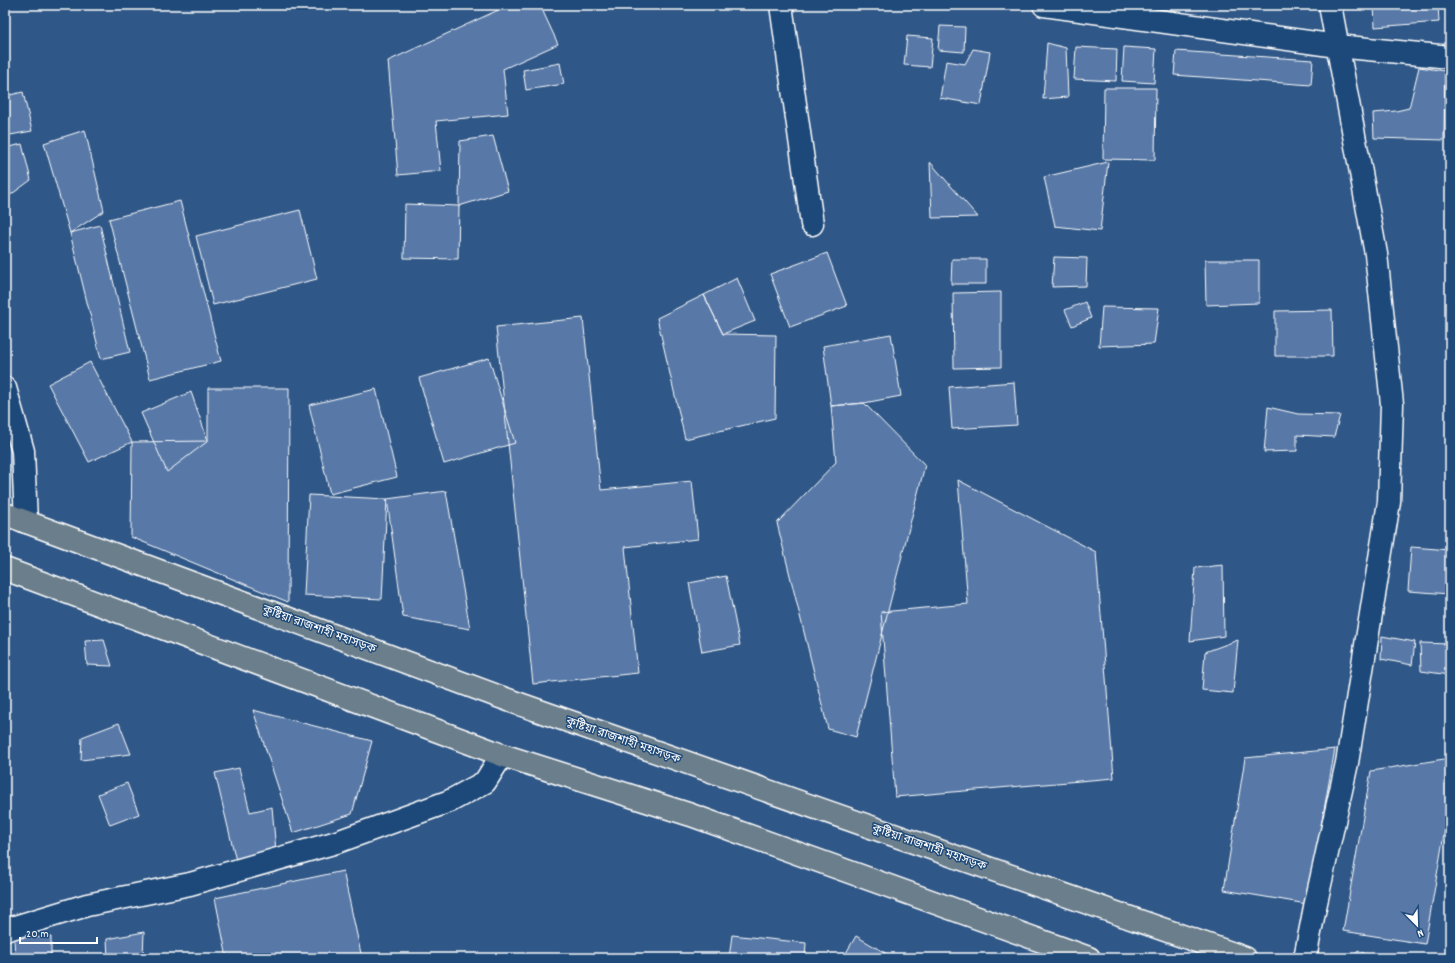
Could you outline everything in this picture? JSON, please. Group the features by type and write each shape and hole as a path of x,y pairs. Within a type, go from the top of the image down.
{"highway":[{"name":"কুষ্টিয়া রাজশাহী মহাসড়ক","path":"5,514 511,702 1245,958"},
{"path":"5,569 502,755 691,815 1089,958"}],"street":[{"path":"782,5 812,224"},
{"path":"1044,5 1337,46 1450,56"},
{"path":"1305,958 1347,763 1389,502 1392,404 1376,254 1330,5"},
{"path":"5,388 23,451 26,522"},
{"path":"5,930 87,905 190,884 337,842 450,801 485,782 502,755"}],"building":[{"path":"509,5 540,5 558,44 503,69 508,114 436,121 441,171 398,175 388,61"},
{"path":"1374,5 1438,5 1439,22 1375,27"},
{"path":"940,26 965,27 964,52 938,50"},
{"path":"907,36 933,38 930,67 904,65"},
{"path":"1047,43 1066,48 1068,97 1043,99"},
{"path":"1076,47 1117,49 1116,81 1074,79"},
{"path":"1124,47 1156,49 1154,83 1122,81"},
{"path":"973,49 990,52 981,105 940,98 946,61 965,64"},
{"path":"1176,51 1313,60 1311,85 1174,75"},
{"path":"560,63 564,84 526,90 523,70"},
{"path":"1419,67 1445,71 1444,140 1374,138 1373,113 1409,108"},
{"path":"1104,88 1156,88 1155,160 1103,159"},
{"path":"23,92 32,131 5,136 5,96"},
{"path":"85,130 104,211 70,233 44,143"},
{"path":"493,136 508,191 459,206 460,141"},
{"path":"22,144 31,180 5,199 5,148"},
{"path":"930,162 978,217 932,218"},
{"path":"1108,162 1100,231 1055,226 1044,177"},
{"path":"180,201 221,361 150,379 109,219"},
{"path":"405,204 459,206 458,259 404,258"},
{"path":"300,210 317,279 213,305 196,236"},
{"path":"100,225 130,352 101,359 70,233"},
{"path":"827,253 847,306 790,327 770,274"},
{"path":"1054,257 1087,258 1086,286 1052,287"},
{"path":"952,259 986,259 986,284 951,284"},
{"path":"1205,260 1259,260 1259,303 1206,305"},
{"path":"737,278 755,321 723,334 704,295"},
{"path":"1001,292 1001,367 954,368 953,293"},
{"path":"704,295 723,334 776,335 775,418 685,439 657,318"},
{"path":"1085,302 1091,318 1072,326 1065,310"},
{"path":"1102,307 1159,308 1154,344 1099,346"},
{"path":"1332,310 1333,356 1275,356 1275,311"},
{"path":"583,318 601,490 692,481 698,539 625,547 638,673 533,684 496,327"},
{"path":"891,334 901,396 864,403 831,406 823,346"},
{"path":"489,358 515,443 444,464 419,378"},
{"path":"90,362 132,442 89,462 48,384"},
{"path":"1014,382 1017,425 952,429 949,387"},
{"path":"208,388 289,388 288,602 131,537 132,442 208,441"},
{"path":"376,389 397,477 330,494 309,405"},
{"path":"191,392 208,441 167,472 141,413"},
{"path":"864,403 925,465 856,737 828,729 777,523 836,462 831,406"},
{"path":"1268,407 1298,414 1340,415 1334,437 1297,435 1297,451 1264,452"},
{"path":"958,480 1096,552 1114,778 895,797 881,612 968,604"},
{"path":"446,491 470,629 403,617 387,499"},
{"path":"309,495 387,499 382,599 304,595"},
{"path":"1411,547 1450,550 1450,594 1408,591"},
{"path":"1223,565 1224,636 1190,641 1195,568"},
{"path":"726,576 740,645 702,652 689,583"},
{"path":"1382,636 1415,642 1412,665 1381,659"},
{"path":"104,640 112,666 87,665 85,641"},
{"path":"1238,640 1233,693 1202,690 1205,652"},
{"path":"1420,643 1450,644 1450,675 1421,671"},
{"path":"253,710 372,741 352,814 293,833"},
{"path":"119,723 131,754 81,760 82,737"},
{"path":"1335,749 1307,904 1224,890 1245,758"},
{"path":"1450,758 1450,800 1425,944 1343,931 1371,771"},
{"path":"239,768 250,812 272,807 276,851 237,865 215,773"},
{"path":"127,783 139,814 110,825 98,794"},
{"path":"343,871 362,958 227,958 215,898"},
{"path":"144,932 143,958 108,958 107,939"},
{"path":"732,935 806,943 805,958 729,958"},
{"path":"856,936 894,958 843,958"},
{"path":"51,937 51,958 15,958 14,938"},
{"path":"1358,950 1373,958 1353,958"}]}
